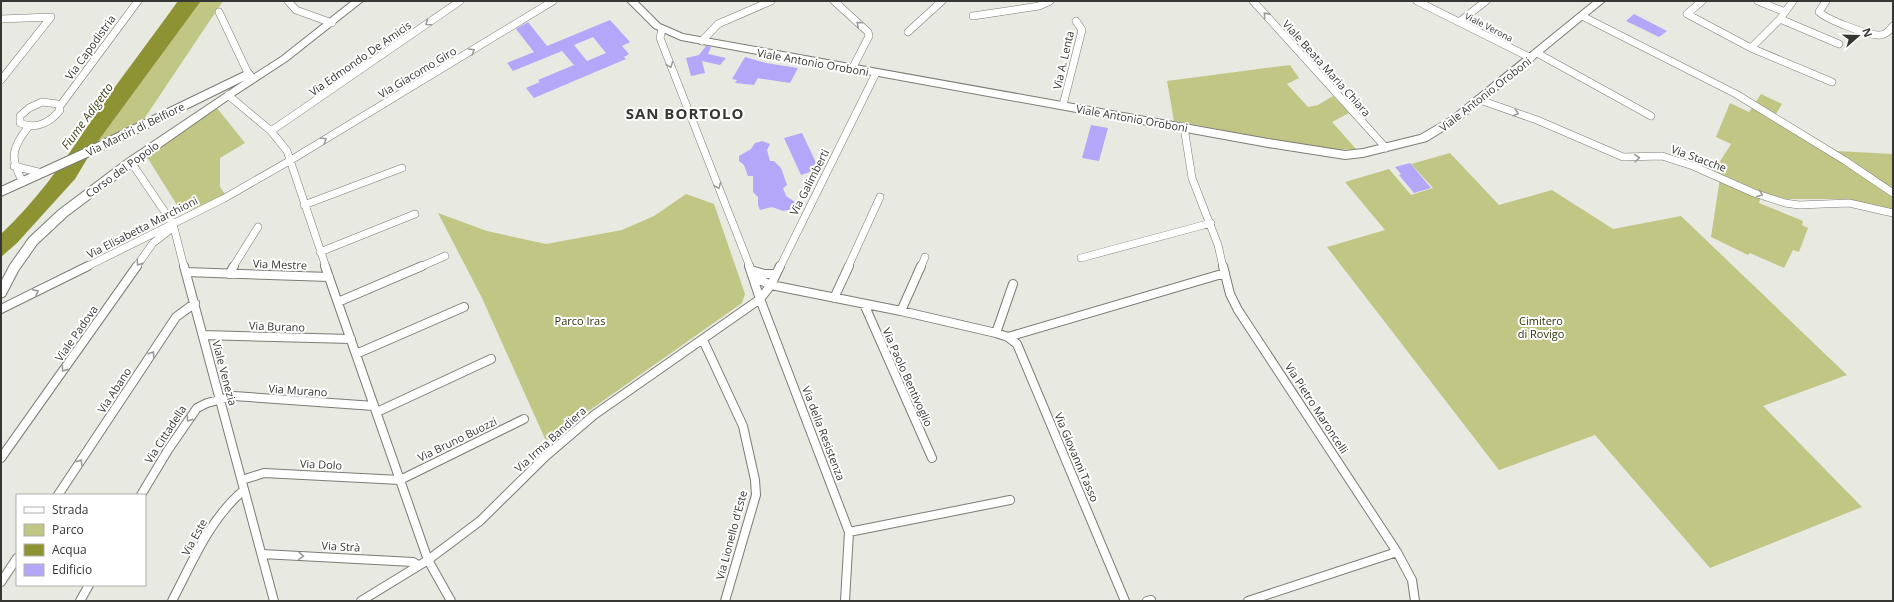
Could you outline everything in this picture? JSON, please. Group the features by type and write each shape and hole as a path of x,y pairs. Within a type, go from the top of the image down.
{"street":[{"name":"Via Capodistria","path":"29,126 42,124 54,118 60,110 60,106 138,1"},
{"path":"288,1 296,10 327,22"},
{"name":"Corso del Popolo","path":"327,22 346,1"},
{"name":"Corso del Popolo","path":"1,293 10,274 33,242 63,213 131,162 228,95 251,76 266,70 284,59 327,22 358,1"},
{"name":"Via Edmondo De Amicis","path":"271,132 460,1"},
{"name":"Via Giacomo Giro","path":"291,160 553,1"},
{"name":"Viale Antonio Oroboni","path":"632,1 662,29 680,37 1335,154 1363,153 1423,138 1433,134 1480,100 1600,1"},
{"path":"834,1 868,32 868,36 852,68"},
{"path":"908,32 942,1"},
{"path":"973,16 1039,6 1050,1"},
{"name":"Viale Beata Maria Chiara","path":"1253,1 1386,148"},
{"name":"Viale Verona","path":"1416,1 1534,56 1651,116"},
{"path":"1459,22 1486,1"},
{"path":"1702,1 1687,14 1751,48 1832,82"},
{"path":"1758,1 1785,12"},
{"path":"1751,48 1780,19 1793,1"},
{"path":"1826,1 1819,12 1826,18 1878,34 1887,33 1893,26"},
{"path":"702,41 718,24 767,2"},
{"path":"219,12 251,76"},
{"path":"1582,16 1736,94 1844,160 1893,193"},
{"path":"1,19 51,17 1,80"},
{"path":"1780,19 1838,44"},
{"name":"Via A. Lenta","path":"1063,105 1082,30 1076,21"},
{"name":"Via della Resistenza","path":"662,29 660,38 752,273 760,299 849,532 845,601"},
{"name":"Via Galimberti","path":"760,299 771,284 876,73"},
{"name":"Via Martiri di Belfiore","path":"1,192 101,146 204,95 251,76"},
{"name":"Via Martiri di Belfiore","path":"204,95 218,93 228,95"},
{"path":"228,95 271,132 287,151 291,160 320,252 428,560 451,601"},
{"name":"Via Stacche","path":"1480,100 1537,120 1623,157 1632,159 1660,155 1698,167 1762,195 1785,203 1856,204 1893,213"},
{"path":"23,182 14,166 12,159 15,145 29,126 20,123 20,116 29,108 48,102 58,104 60,106"},
{"name":"Via Pietro Maroncelli","path":"1184,127 1192,178 1211,223 1230,294 1238,310 1397,552 1412,580 1415,601"},
{"name":"Via Elisabetta Marchioni","path":"1,309 174,224 291,160"},
{"name":"Viale Venezia","path":"131,162 174,224 274,601"},
{"path":"14,166 42,173"},
{"path":"304,205 402,168"},
{"path":"834,298 880,197"},
{"path":"320,252 415,214"},
{"path":"1081,258 1211,223"},
{"name":"Viale Padova","path":"1,458 153,243 169,232 174,224"},
{"name":"Via Mestre","path":"229,274 258,227"},
{"path":"140,241 148,240 153,243"},
{"path":"338,302 445,256"},
{"path":"901,311 925,257"},
{"name":"Via Mestre","path":"186,272 329,277"},
{"path":"752,273 776,274"},
{"path":"752,273 762,282 901,311 1008,337 1225,274"},
{"path":"996,333 1013,284"},
{"name":"Via Irma Bandiera","path":"361,601 428,560 480,521 546,456 594,415 704,340 760,299"},
{"name":"Via Abano","path":"59,494 176,317 195,303"},
{"name":"Via Paolo Bentivoglio","path":"864,304 932,458"},
{"path":"356,354 464,307"},
{"name":"Via Burano","path":"203,334 351,339"},
{"name":"Via Giovanni Tasso","path":"1008,337 1017,344 1125,601"},
{"name":"Via Lionello d'Este","path":"704,340 743,426 755,480 756,495 725,601"},
{"path":"376,409 491,359"},
{"name":"Via Murano","path":"220,398 234,396 376,409"},
{"name":"Via Cittadella","path":"143,494 168,450 197,408 220,398"},
{"name":"Via Bruno Buozzi","path":"400,480 524,419"},
{"name":"Via Dolo","path":"242,480 264,473 400,480"},
{"name":"Via Este","path":"172,601 215,522 230,502 244,490"},
{"path":"849,532 1010,500"},
{"path":"1248,601 1397,552"},
{"name":"Via Strà","path":"262,554 413,562 418,565"},
{"path":"1,582 16,560"},
{"path":"80,601 88,586"}],"green space":[{"path":"201,1 223,1 142,122 96,144"},
{"path":"1290,65 1299,78 1287,84 1308,107 1318,105 1333,96 1349,113 1332,122 1356,149 1335,150 1319,148 1174,121 1167,81"},
{"path":"1761,94 1782,104 1776,114 1837,151 1893,154 1893,209 1844,199 1786,199 1769,195 1714,171 1731,144 1716,137 1730,103 1749,112"},
{"path":"217,108 245,143 220,158 220,187 225,194 182,213 147,157"},
{"name":"Cimitero di Rovigo","path":"1450,153 1499,205 1552,190 1613,229 1681,216 1847,375 1763,406 1862,507 1710,568 1595,435 1499,470 1327,247 1385,230 1345,182 1389,169 1411,195 1433,188 1411,164"},
{"path":"1720,178 1761,196 1759,203 1803,221 1802,225 1808,228 1799,252 1793,250 1784,268 1750,253 1748,255 1711,237"},
{"name":"Parco Iras","path":"686,194 714,204 745,294 742,303 546,441 482,298 438,213 487,231 546,244 622,230 654,216"}],"water":[{"path":"178,1 201,1 96,144 75,179 17,243 1,257 1,234 25,209 57,170 109,95"}],"building":[{"path":"1634,14 1667,31 1659,37 1626,21"},
{"path":"610,20 630,42 622,46 629,54 624,57 626,59 534,98 526,88 540,82 538,80 574,65 562,51 513,71 507,63 534,52 516,29 528,22 547,46","holes":["593,37 606,53 587,61 574,45"]},
{"path":"706,46 711,47 708,54 726,58 720,65 702,61 705,73 691,76 686,58 699,55"},
{"path":"745,57 766,63 798,68 790,83 758,78 754,85 735,83 737,80 732,79"},
{"path":"1091,125 1108,128 1099,161 1082,158"},
{"path":"802,133 819,169 801,175 784,138"},
{"path":"762,141 770,144 767,150 770,161 774,161 781,168 787,185 783,188 786,196 795,202 793,209 783,211 772,207 760,210 758,205 758,197 753,192 753,176 748,176 744,165 739,161 739,156 751,149 755,143"},
{"path":"1410,163 1431,188 1414,193 1399,175 1401,174 1395,167"}],"district":[{"name":"SAN BORTOLO","path":"685,113"}],"water label":[{"name":"Fiume Adigetto","path":"87,116"}]}
